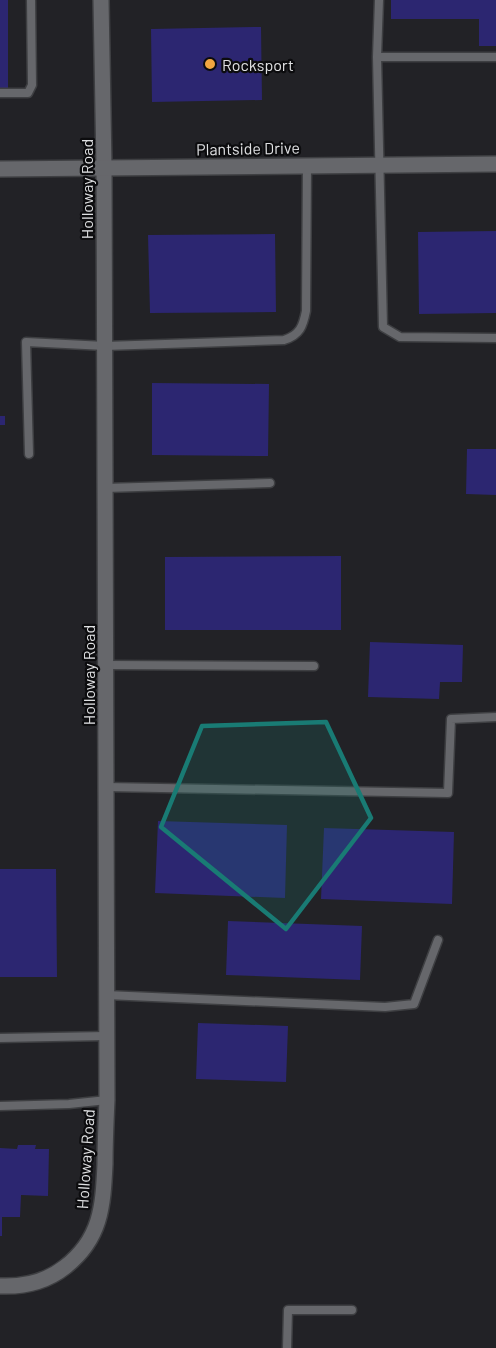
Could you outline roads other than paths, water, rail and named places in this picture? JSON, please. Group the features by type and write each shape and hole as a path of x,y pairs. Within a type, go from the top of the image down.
{"street":[{"name":"Holloway Road","path":"0,1286 15,1287 36,1283 57,1273 75,1259 89,1242 99,1221 103,1202 107,1100 105,346 101,0"},
{"name":"Plantside Drive","path":"0,169 496,164"}],"lane":[{"path":"0,93 28,93 32,85 31,0"},
{"path":"379,0 377,57 383,327 400,337 496,338"},
{"path":"377,57 496,57"},
{"path":"29,454 26,342 105,346 284,340 300,331 306,311 307,165"},
{"path":"105,488 270,483"},
{"path":"106,665 314,666"},
{"path":"106,787 448,793 451,719 496,717"},
{"path":"106,996 385,1007 414,1004 438,940"},
{"path":"0,1038 106,1036"},
{"path":"0,1106 69,1104 107,1100"},
{"path":"286,1348 288,1310 352,1310"}],"place":[{"name":"Rocksport","path":"210,64"}]}
